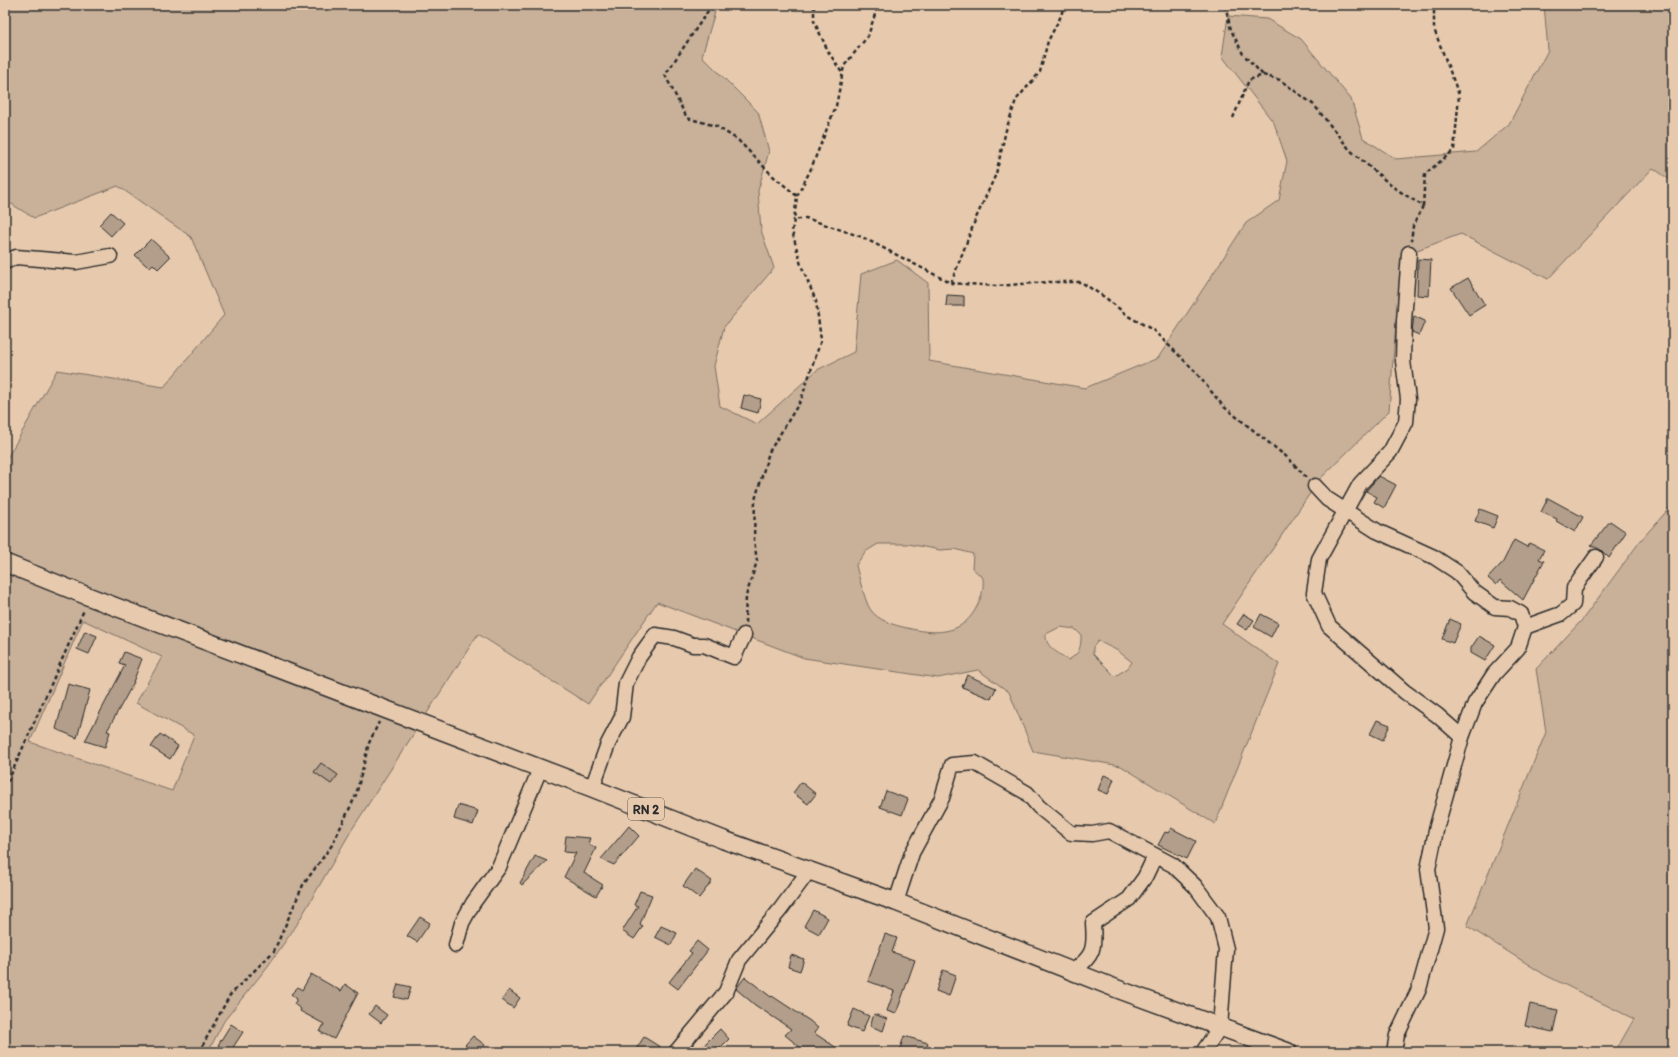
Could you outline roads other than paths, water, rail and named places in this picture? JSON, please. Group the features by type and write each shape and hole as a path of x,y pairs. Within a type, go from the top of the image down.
{"main road":[{"name":"RN 2","path":"5,563 90,598 385,708 808,872 896,902 1288,1052"}],"street":[{"path":"1409,253 1404,321 1403,361 1408,400 1406,422 1390,452 1360,484 1319,559 1314,593 1329,626 1405,692 1437,715 1462,738"},
{"path":"5,262 16,257 76,262 110,256"},
{"path":"1315,486 1327,499 1377,531 1434,557 1457,572 1474,592 1496,607 1510,608 1521,614 1525,627 1518,648 1494,674 1474,703 1462,738 1437,826 1428,869 1436,928 1420,989 1397,1035 1394,1052"},
{"path":"1525,627 1561,614 1572,604 1574,588 1596,557"},
{"path":"592,788 608,744 622,717 626,683 639,657 655,635 674,638 693,645 704,645 734,657 744,635"},
{"path":"896,902 912,853 942,798 952,765 975,763 1027,793 1039,807 1071,832 1092,834 1109,832 1173,866 1195,886 1218,917 1226,949 1220,1027 1203,1052"},
{"path":"456,945 462,923 473,903 499,867 540,769"},
{"path":"1073,971 1087,961 1095,942 1093,923 1129,900 1146,877 1155,856"},
{"path":"676,1052 726,992 739,960 780,910 808,872"}]}
